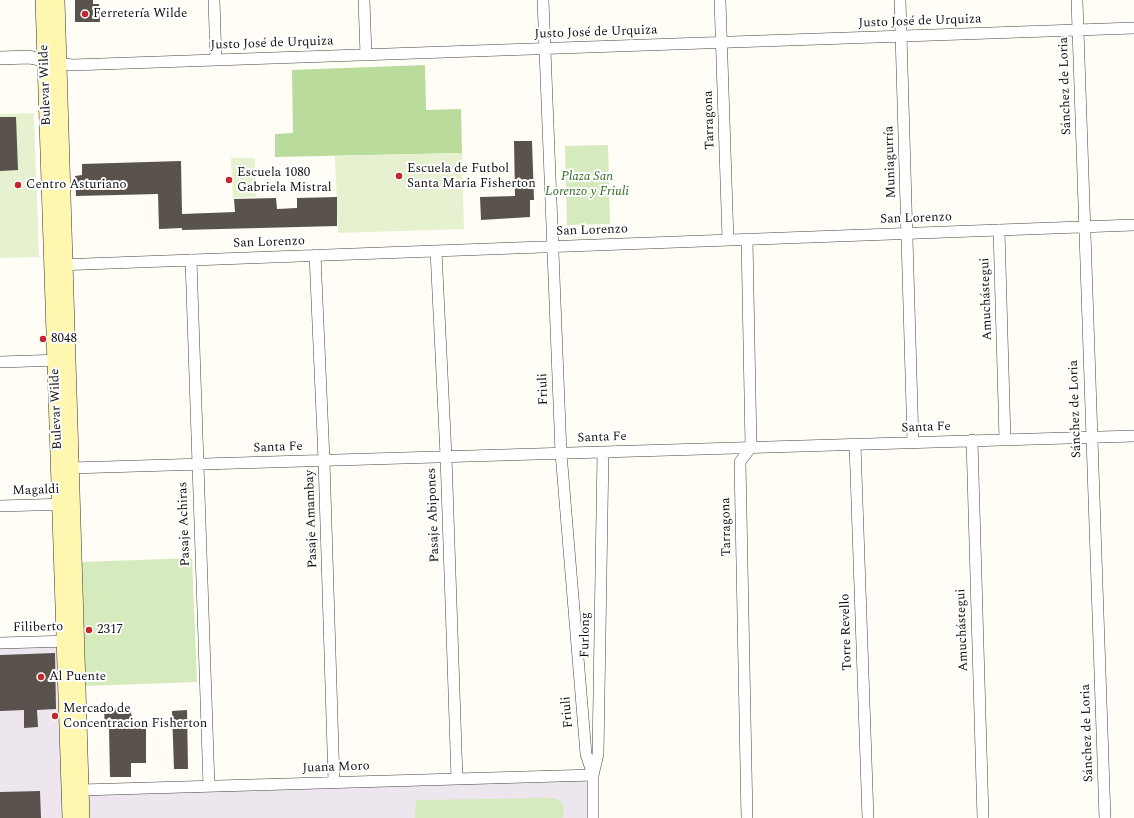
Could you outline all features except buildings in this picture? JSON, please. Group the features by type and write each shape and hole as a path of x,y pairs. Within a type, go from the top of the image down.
{"main road":[{"name":"Bulevar Wilde","path":"43,0 52,61 59,265 70,641 70,818"},
{"name":"Bulevar Wilde","path":"52,61 57,0"},
{"name":"Bulevar Wilde","path":"62,360 71,468 66,504"},
{"name":"Bulevar Wilde","path":"70,641 82,818"}],"street":[{"path":"214,0 216,60"},
{"path":"364,0 366,55"},
{"name":"Friuli","path":"543,0 554,246 560,453 586,754 593,775"},
{"name":"Tarragona","path":"720,0 728,240"},
{"name":"Muniagurría","path":"900,0 913,442"},
{"name":"Sánchez de Loria","path":"1077,0 1105,818"},
{"name":"Justo José de Urquiza","path":"52,61 72,65 1134,28"},
{"path":"0,58 29,57 52,61"},
{"name":"San Lorenzo","path":"59,265 1134,225"},
{"name":"Amuchástegui","path":"999,230 1005,440"},
{"path":"747,239 751,447"},
{"name":"Pasaje Abipones","path":"436,251 446,456 456,779"},
{"name":"Pasaje Amambay","path":"315,255 324,460 334,782"},
{"name":"Pasaje Achiras","path":"191,260 209,786"},
{"path":"0,362 62,360"},
{"name":"Santa Fe","path":"71,468 1134,436"},
{"name":"Amuchástegui","path":"972,440 983,818"},
{"name":"Torre Revello","path":"855,444 868,818"},
{"name":"Tarragona","path":"747,818 740,462 751,447"},
{"name":"Furlong","path":"593,818 593,775 598,754 603,452"},
{"name":"Magaldi","path":"0,506 66,504"},
{"name":"Filiberto","path":"0,643 70,641"},
{"name":"Juana Moro","path":"81,790 593,775"}],"shaded area":[{"path":"64,642 69,790 593,775 593,818 0,818 0,643"}],"green space":[{"path":"425,65 426,110 461,109 462,153 275,157 275,134 293,133 292,70"},
{"name":"Centro Asturiano","path":"34,113 39,257 0,258 0,114"},
{"name":"Plaza San Lorenzo y Friuli","path":"608,145 610,224 567,225 565,146"},
{"name":"Escuela de Futbol Santa Maria Fisherton","path":"462,153 464,229 338,233 335,156"},
{"path":"231,158 255,158 256,197 233,198"},
{"path":"192,558 197,682 86,686 82,562"},
{"path":"556,798 564,805 563,818 415,818 416,800"}],"place":[{"name":"Ferretería Wilde","path":"85,14"},
{"name":"Escuela de Futbol Santa Maria Fisherton","path":"399,176"},
{"name":"Escuela 1080 Gabriela Mistral","path":"229,180"},
{"name":"Centro Asturiano","path":"18,185"},
{"name":"8048","path":"43,339"},
{"name":"2317","path":"89,630"},
{"name":"Al Puente","path":"41,677"},
{"name":"Mercado de Concentracion Fisherton","path":"55,716"}]}
